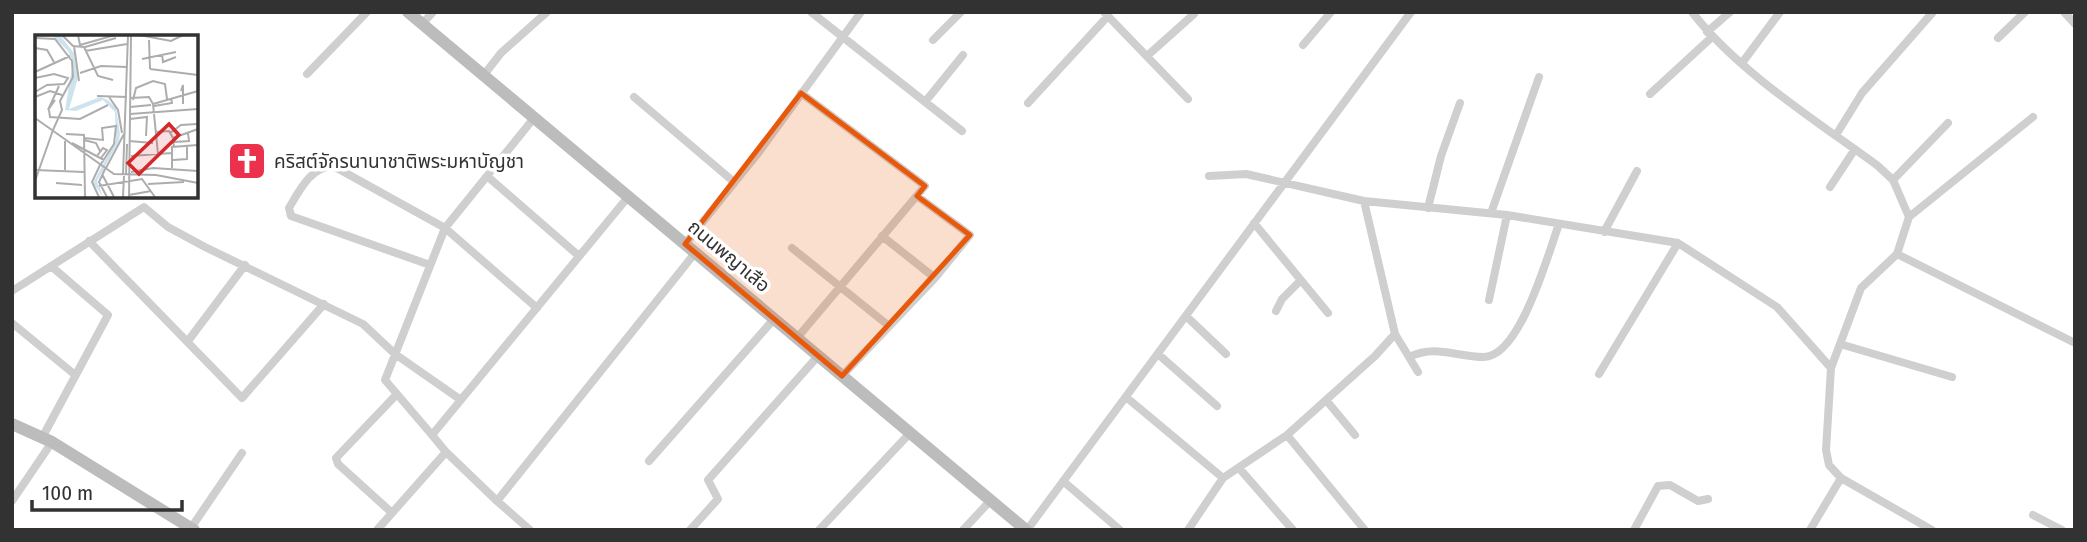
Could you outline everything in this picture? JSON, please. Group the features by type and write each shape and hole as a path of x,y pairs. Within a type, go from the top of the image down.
{"street":[{"path":"307,74 367,12"},
{"name":"ถนนพญาเสือ","path":"408,12 1026,530"},
{"path":"422,24 433,12"},
{"path":"483,76 500,53 547,12"},
{"path":"811,12 962,131"},
{"path":"497,502 690,248 734,182 861,12"},
{"path":"933,40 961,12"},
{"path":"1303,45 1331,12"},
{"path":"1026,530 1411,12"},
{"path":"1692,12 1710,35 1742,63 1893,180 1909,217"},
{"path":"1650,94 1730,12"},
{"path":"1742,63 1780,12"},
{"path":"1836,135 1862,93 1933,12"},
{"path":"1998,38 2025,12"},
{"path":"2064,12 2075,24"},
{"path":"1028,103 1110,15 1188,99"},
{"path":"1147,56 1194,15"},
{"path":"925,102 963,55"},
{"path":"1491,213 1539,78"},
{"path":"797,338 925,186 800,93"},
{"path":"634,97 734,182"},
{"path":"1428,208 1441,156 1460,103"},
{"path":"1932,530 1862,488 1840,478 1829,465 1826,450 1831,368 1861,288 1896,254 1909,217 2033,117"},
{"path":"530,530 446,452 385,380 445,228 534,118"},
{"path":"1893,180 1948,123"},
{"path":"1830,187 1855,149"},
{"path":"430,265 291,216 289,208 310,177 330,166 445,228 537,308"},
{"path":"1604,232 1637,171"},
{"path":"1209,176 1246,174 1283,185 1364,201 1507,215 1678,243 1777,307 1831,368"},
{"path":"487,176 579,256"},
{"path":"842,376 935,278 970,235 917,195"},
{"path":"432,435 628,197"},
{"path":"1364,201 1395,334 1418,372"},
{"path":"12,291 144,207 168,227 363,324 395,354 461,400"},
{"path":"1489,300 1507,215"},
{"path":"1254,223 1328,313"},
{"path":"1409,357 1435,349 1482,357 1500,352 1520,325 1559,224"},
{"path":"882,236 935,278"},
{"path":"89,241 242,398 324,304"},
{"path":"1599,374 1678,243"},
{"path":"792,248 889,326"},
{"path":"1896,254 2075,343"},
{"path":"188,341 245,265"},
{"path":"12,501 47,440 75,374 108,315 51,266"},
{"path":"1276,310 1282,299 1300,281"},
{"path":"1186,316 1226,354"},
{"path":"649,461 774,319"},
{"path":"12,323 75,374"},
{"path":"1188,530 1223,478 1287,435 1395,334"},
{"path":"1840,344 1952,377"},
{"path":"1158,354 1217,406"},
{"path":"690,530 718,499 708,480 818,356"},
{"path":"391,512 341,467 336,458 397,394"},
{"path":"1126,397 1223,478"},
{"path":"1326,400 1355,435"},
{"path":"12,424 47,440 193,529 243,453"},
{"path":"819,530 910,433"},
{"path":"1287,435 1364,529"},
{"path":"377,530 446,452"},
{"path":"1239,468 1293,530"},
{"path":"1810,530 1840,478"},
{"path":"1063,481 1120,530"},
{"path":"1634,530 1658,486 1670,485 1698,502 1708,499"},
{"path":"963,530 991,500"},
{"path":"2034,515 2062,530"}],"highlighted area":[{"path":"801,93 925,186 917,196 970,235 842,376 685,244"}],"place":[{"name":"คริสต์จักรนานาชาติพระมหาบัญชา","path":"247,161"}]}
